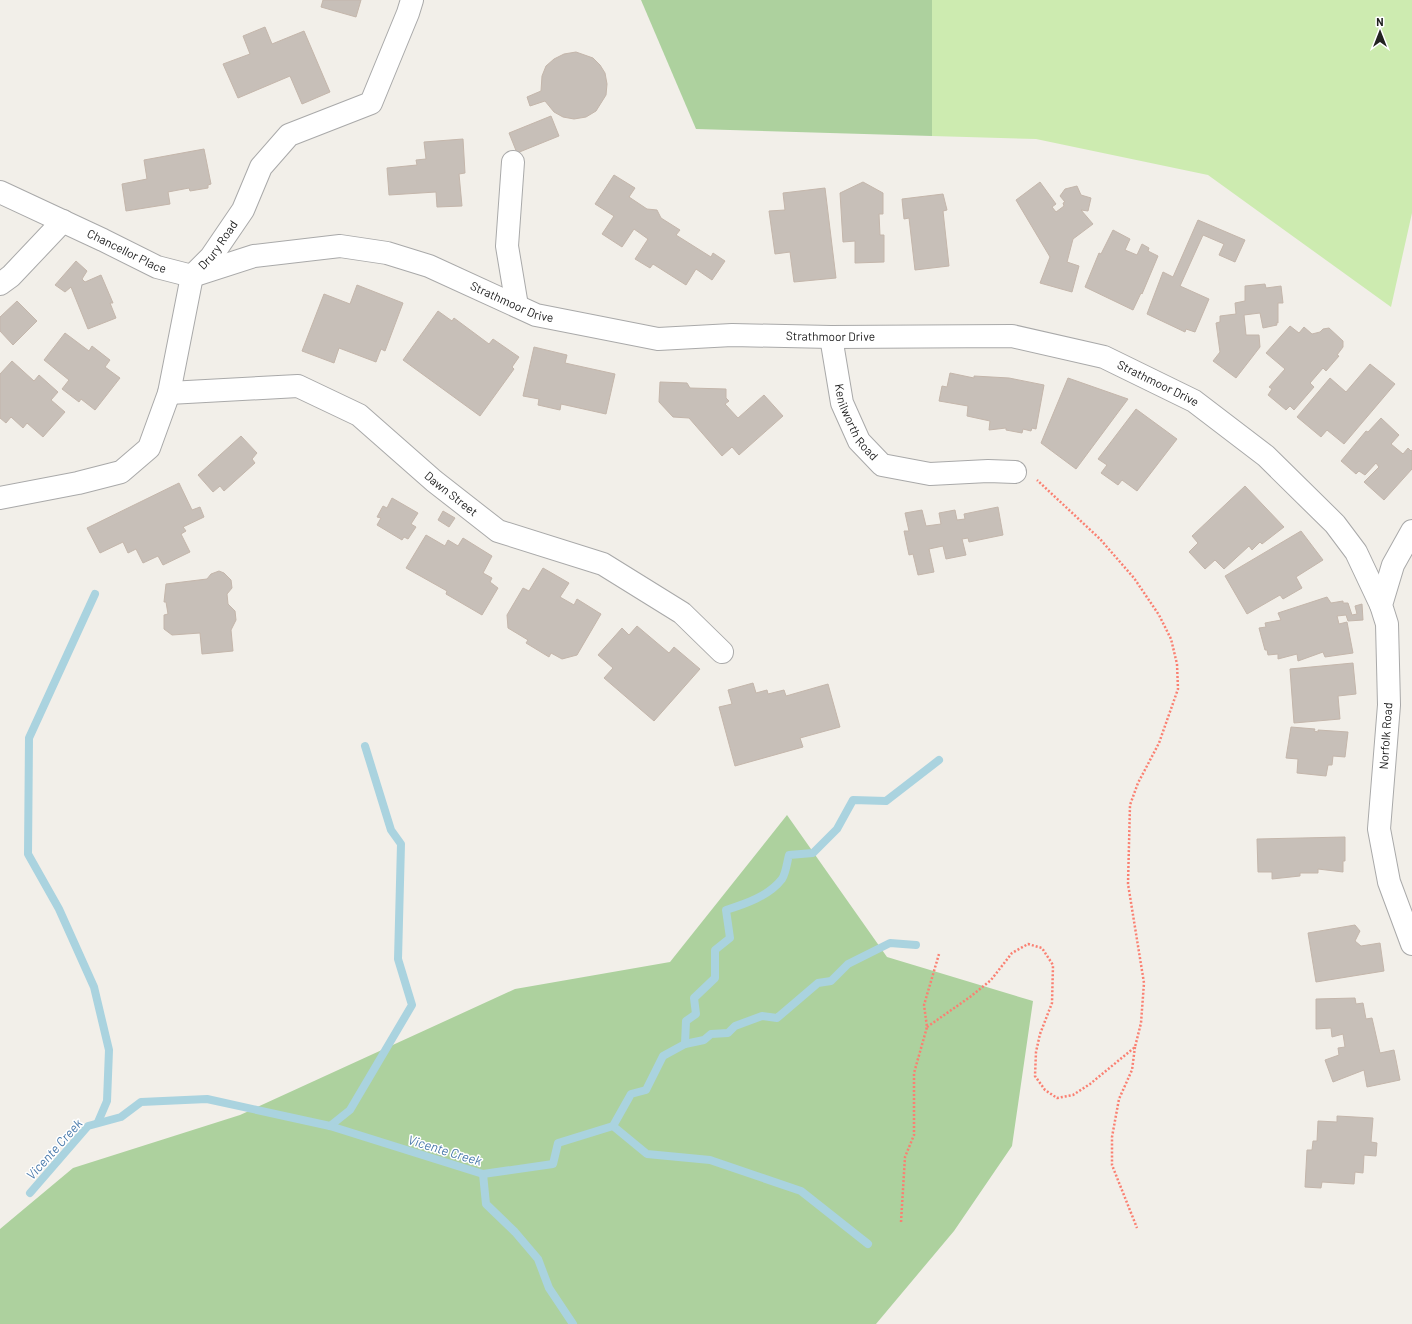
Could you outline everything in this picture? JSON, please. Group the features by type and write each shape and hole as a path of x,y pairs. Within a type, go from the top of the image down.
{"street":[{"name":"Drury Road","path":"0,498 78,483 121,472 149,448 169,393 192,276 210,256 243,210 261,167 289,135 371,103 412,0"},
{"path":"513,162 507,246 517,306"},
{"name":"Chancellor Place","path":"0,192 63,221 157,268 192,276"},
{"path":"0,284 11,276 63,221"},
{"name":"Strathmoor Drive","path":"192,276 254,256 340,246 388,254 429,266 536,315 658,339 732,335 831,337 1012,336 1104,356 1194,401 1266,456 1335,524 1356,552 1381,605"},
{"name":"Kenilworth Road","path":"831,337 842,403 859,441 882,465 930,474 988,471 1015,472"},
{"name":"Dawn Street","path":"169,393 298,386 359,415 434,481 498,531 603,564 682,613 722,652"},
{"path":"1381,605 1394,565 1412,531"},
{"name":"Norfolk Road","path":"1381,605 1387,624 1389,705 1379,829 1389,882 1412,944"}],"path":[{"path":"1015,472 1039,481 1100,539 1134,578 1159,615 1171,639 1177,664 1178,689 1159,743 1138,783 1130,805 1128,884 1144,983 1141,1023 1135,1047 1132,1070 1119,1099 1112,1144 1112,1166 1137,1228"},
{"path":"927,1027 970,997 991,980 1012,953 1028,944 1042,948 1053,965 1052,1003 1040,1034 1036,1052 1035,1076 1045,1090 1057,1098 1073,1095 1090,1084 1135,1047"},
{"path":"901,1222 905,1157 914,1135 914,1072 927,1027 924,1004 940,954"}],"green space":[{"path":"641,0 932,0 932,136 696,129"},
{"path":"932,0 1412,0 1412,213 1391,307 1208,175 1036,139 932,136"},
{"path":"787,815 887,957 1033,1001 1012,1146 954,1231 876,1324 0,1324 0,1229 73,1168 240,1115 515,989 670,962"}],"building":[{"path":"323,0 361,0 356,17 321,7"},
{"path":"265,27 272,44 304,31 330,92 302,104 290,76 238,98 223,64 250,54 243,36"},
{"path":"576,52 593,58 605,73 607,84 606,95 596,111 586,117 574,119 563,117 554,112 545,101 530,106 527,97 541,91 542,76 546,66 554,59 564,54"},
{"path":"551,116 559,136 517,153 509,133"},
{"path":"463,139 465,173 459,174 462,206 437,207 436,192 389,195 387,168 417,165 416,160 426,159 424,142"},
{"path":"204,149 211,184 208,185 208,188 190,191 189,188 168,192 170,204 126,211 122,184 147,179 144,160"},
{"path":"614,175 635,188 629,197 647,209 657,210 661,218 680,230 676,235 711,257 713,253 725,261 712,280 696,269 686,285 653,264 650,268 635,259 648,239 634,229 622,247 602,234 614,216 595,204"},
{"path":"863,182 883,193 883,214 879,214 880,235 884,235 884,262 855,263 855,241 843,242 840,193"},
{"path":"1040,182 1056,204 1052,207 1056,212 1064,206 1063,203 1065,202 1060,196 1065,189 1077,186 1081,195 1091,198 1088,211 1081,210 1093,224 1073,239 1067,262 1079,266 1072,292 1040,283 1050,257 1016,200"},
{"path":"825,188 836,278 794,282 790,252 775,254 769,211 785,210 783,193"},
{"path":"943,194 947,210 943,211 949,266 915,270 909,218 904,219 902,199"},
{"path":"1198,220 1245,240 1235,262 1219,255 1224,244 1203,235 1180,286 1209,299 1195,332 1186,329 1185,332 1147,314 1163,272 1173,277"},
{"path":"1113,230 1130,239 1125,250 1137,255 1142,244 1149,248 1148,251 1158,256 1142,294 1141,293 1133,310 1085,287 1099,253 1101,254"},
{"path":"76,261 87,271 82,279 85,282 101,275 113,303 110,303 116,318 88,329 71,287 65,292 55,285"},
{"path":"1265,284 1266,288 1281,286 1283,303 1278,303 1278,323 1276,323 1277,325 1263,328 1260,313 1244,315 1246,335 1259,335 1260,347 1236,378 1213,361 1220,352 1216,323 1220,322 1220,316 1236,314 1235,303 1245,301 1245,286"},
{"path":"357,285 403,303 385,351 381,349 376,362 339,348 334,363 302,351 324,294 350,304"},
{"path":"17,301 37,321 13,345 0,331 0,317"},
{"path":"438,311 452,321 454,318 489,344 493,339 519,357 512,367 514,369 480,416 403,360"},
{"path":"1290,326 1299,333 1304,327 1312,334 1329,328 1343,341 1343,347 1337,355 1339,356 1326,371 1323,368 1310,383 1314,387 1294,410 1290,406 1286,410 1268,395 1272,389 1269,387 1285,369 1266,353"},
{"path":"65,333 89,351 92,346 110,360 105,367 120,378 95,410 81,399 79,402 62,389 69,380 44,360"},
{"path":"534,347 567,355 565,363 615,374 606,414 561,404 560,410 538,405 539,399 523,396"},
{"path":"12,361 34,381 39,375 58,392 51,400 65,412 43,437 27,423 23,428 11,417 6,423 0,418 0,374"},
{"path":"1370,364 1395,384 1344,444 1327,430 1321,437 1297,417 1330,378 1346,392"},
{"path":"950,373 974,378 974,376 1009,378 1044,385 1036,429 1032,428 1031,431 1023,429 1022,433 1006,430 1006,428 989,430 990,421 967,416 968,406 939,401 942,386 947,387"},
{"path":"1068,378 1128,399 1076,469 1041,443"},
{"path":"660,382 687,383 690,388 726,389 726,398 729,401 725,404 738,418 764,395 783,416 739,455 732,447 722,456 689,418 673,417 659,402"},
{"path":"1136,409 1177,439 1137,491 1122,480 1118,485 1101,473 1107,465 1098,459"},
{"path":"1381,418 1399,435 1391,444 1403,454 1408,448 1411,451 1412,450 1412,469 1384,500 1364,482 1379,467 1376,463 1365,475 1359,471 1356,474 1341,461 1366,431 1368,432"},
{"path":"241,436 257,453 252,459 255,463 224,491 220,486 213,492 198,475"},
{"path":"179,483 192,510 200,507 204,517 183,527 186,531 181,534 190,552 163,565 158,556 143,563 136,549 128,553 123,542 100,553 87,528"},
{"path":"1245,486 1284,527 1262,544 1260,542 1252,550 1249,546 1224,569 1215,560 1205,569 1189,552 1198,543 1192,536"},
{"path":"392,498 418,513 411,524 416,527 408,539 404,537 402,540 377,525 381,518 377,517 383,506 387,508"},
{"path":"998,507 1003,535 969,542 968,538 962,539 966,555 946,559 943,546 929,549 934,572 918,575 913,554 909,555 904,531 909,531 905,513 922,510 926,526 941,524 939,513 955,510 957,520 965,519 964,514"},
{"path":"443,511 455,518 449,527 438,520"},
{"path":"1301,531 1323,560 1296,577 1302,588 1283,599 1280,595 1247,614 1225,576"},
{"path":"426,535 445,546 448,540 458,546 463,538 492,556 483,573 492,578 490,582 498,588 482,615 446,594 447,591 406,568"},
{"path":"543,568 569,583 560,597 574,605 577,599 601,614 577,655 562,659 551,653 549,657 526,643 528,640 508,628 507,615 523,588 529,591"},
{"path":"219,571 224,573 231,580 232,588 227,594 228,604 235,611 236,620 231,630 233,651 202,654 200,633 172,635 164,629 164,615 168,614 166,602 164,602 166,584 207,579 211,574"},
{"path":"1327,597 1331,603 1343,601 1343,603 1348,603 1352,615 1357,614 1355,606 1362,604 1363,620 1348,621 1346,615 1337,616 1339,624 1347,622 1353,653 1325,657 1323,652 1298,661 1297,654 1278,659 1278,654 1268,655 1267,650 1265,650 1259,628 1266,627 1265,623 1281,620 1278,613"},
{"path":"637,626 669,653 674,647 700,669 654,721 604,678 613,668 598,655 622,628 629,635"},
{"path":"1353,663 1356,694 1338,696 1340,719 1294,723 1290,669"},
{"path":"753,683 756,693 767,690 768,694 784,690 786,696 828,684 840,727 800,738 803,747 735,766 719,707 732,704 728,690"},
{"path":"1291,727 1315,729 1314,731 1318,732 1318,730 1348,732 1345,757 1333,756 1332,765 1328,765 1326,776 1297,773 1298,759 1286,758"},
{"path":"1345,837 1345,861 1343,861 1343,872 1318,869 1318,873 1300,873 1300,876 1272,879 1272,872 1258,872 1257,839"},
{"path":"1355,925 1360,931 1355,941 1361,946 1380,943 1384,971 1316,982 1308,933"},
{"path":"1355,998 1356,1004 1363,1003 1366,1019 1372,1018 1380,1053 1394,1050 1400,1080 1367,1087 1364,1070 1333,1082 1325,1060 1339,1055 1338,1048 1345,1047 1343,1034 1332,1037 1331,1028 1316,1029 1316,999"},
{"path":"1337,1116 1373,1118 1371,1142 1377,1143 1376,1156 1364,1155 1363,1173 1355,1172 1354,1184 1322,1182 1321,1188 1305,1187 1307,1150 1312,1150 1313,1141 1317,1141 1318,1121 1337,1122"}],"waterway":[{"path":"95,594 29,738 28,854 59,909 94,987 109,1050 107,1101 98,1122"},
{"path":"330,1126 350,1110 412,1005 398,959 401,844 391,830 365,746"},
{"name":"Vicente Creek","path":"30,1193 88,1126 121,1117 141,1102 207,1099 330,1126 483,1174 553,1164 558,1143 613,1126 631,1094 646,1090 663,1056 685,1044 686,1021 696,1014 694,998 715,978 715,950 730,938 726,910 756,899 777,885 783,877 789,855 813,853 837,829 853,800 886,801 939,760"},
{"path":"685,1044 704,1040 711,1034 728,1033 735,1026 762,1016 777,1018 818,983 831,981 848,964 890,943 916,945"},
{"path":"613,1126 647,1154 710,1160 801,1191 868,1244"},
{"path":"483,1174 486,1204 515,1232 538,1259 549,1288 573,1324"}]}
